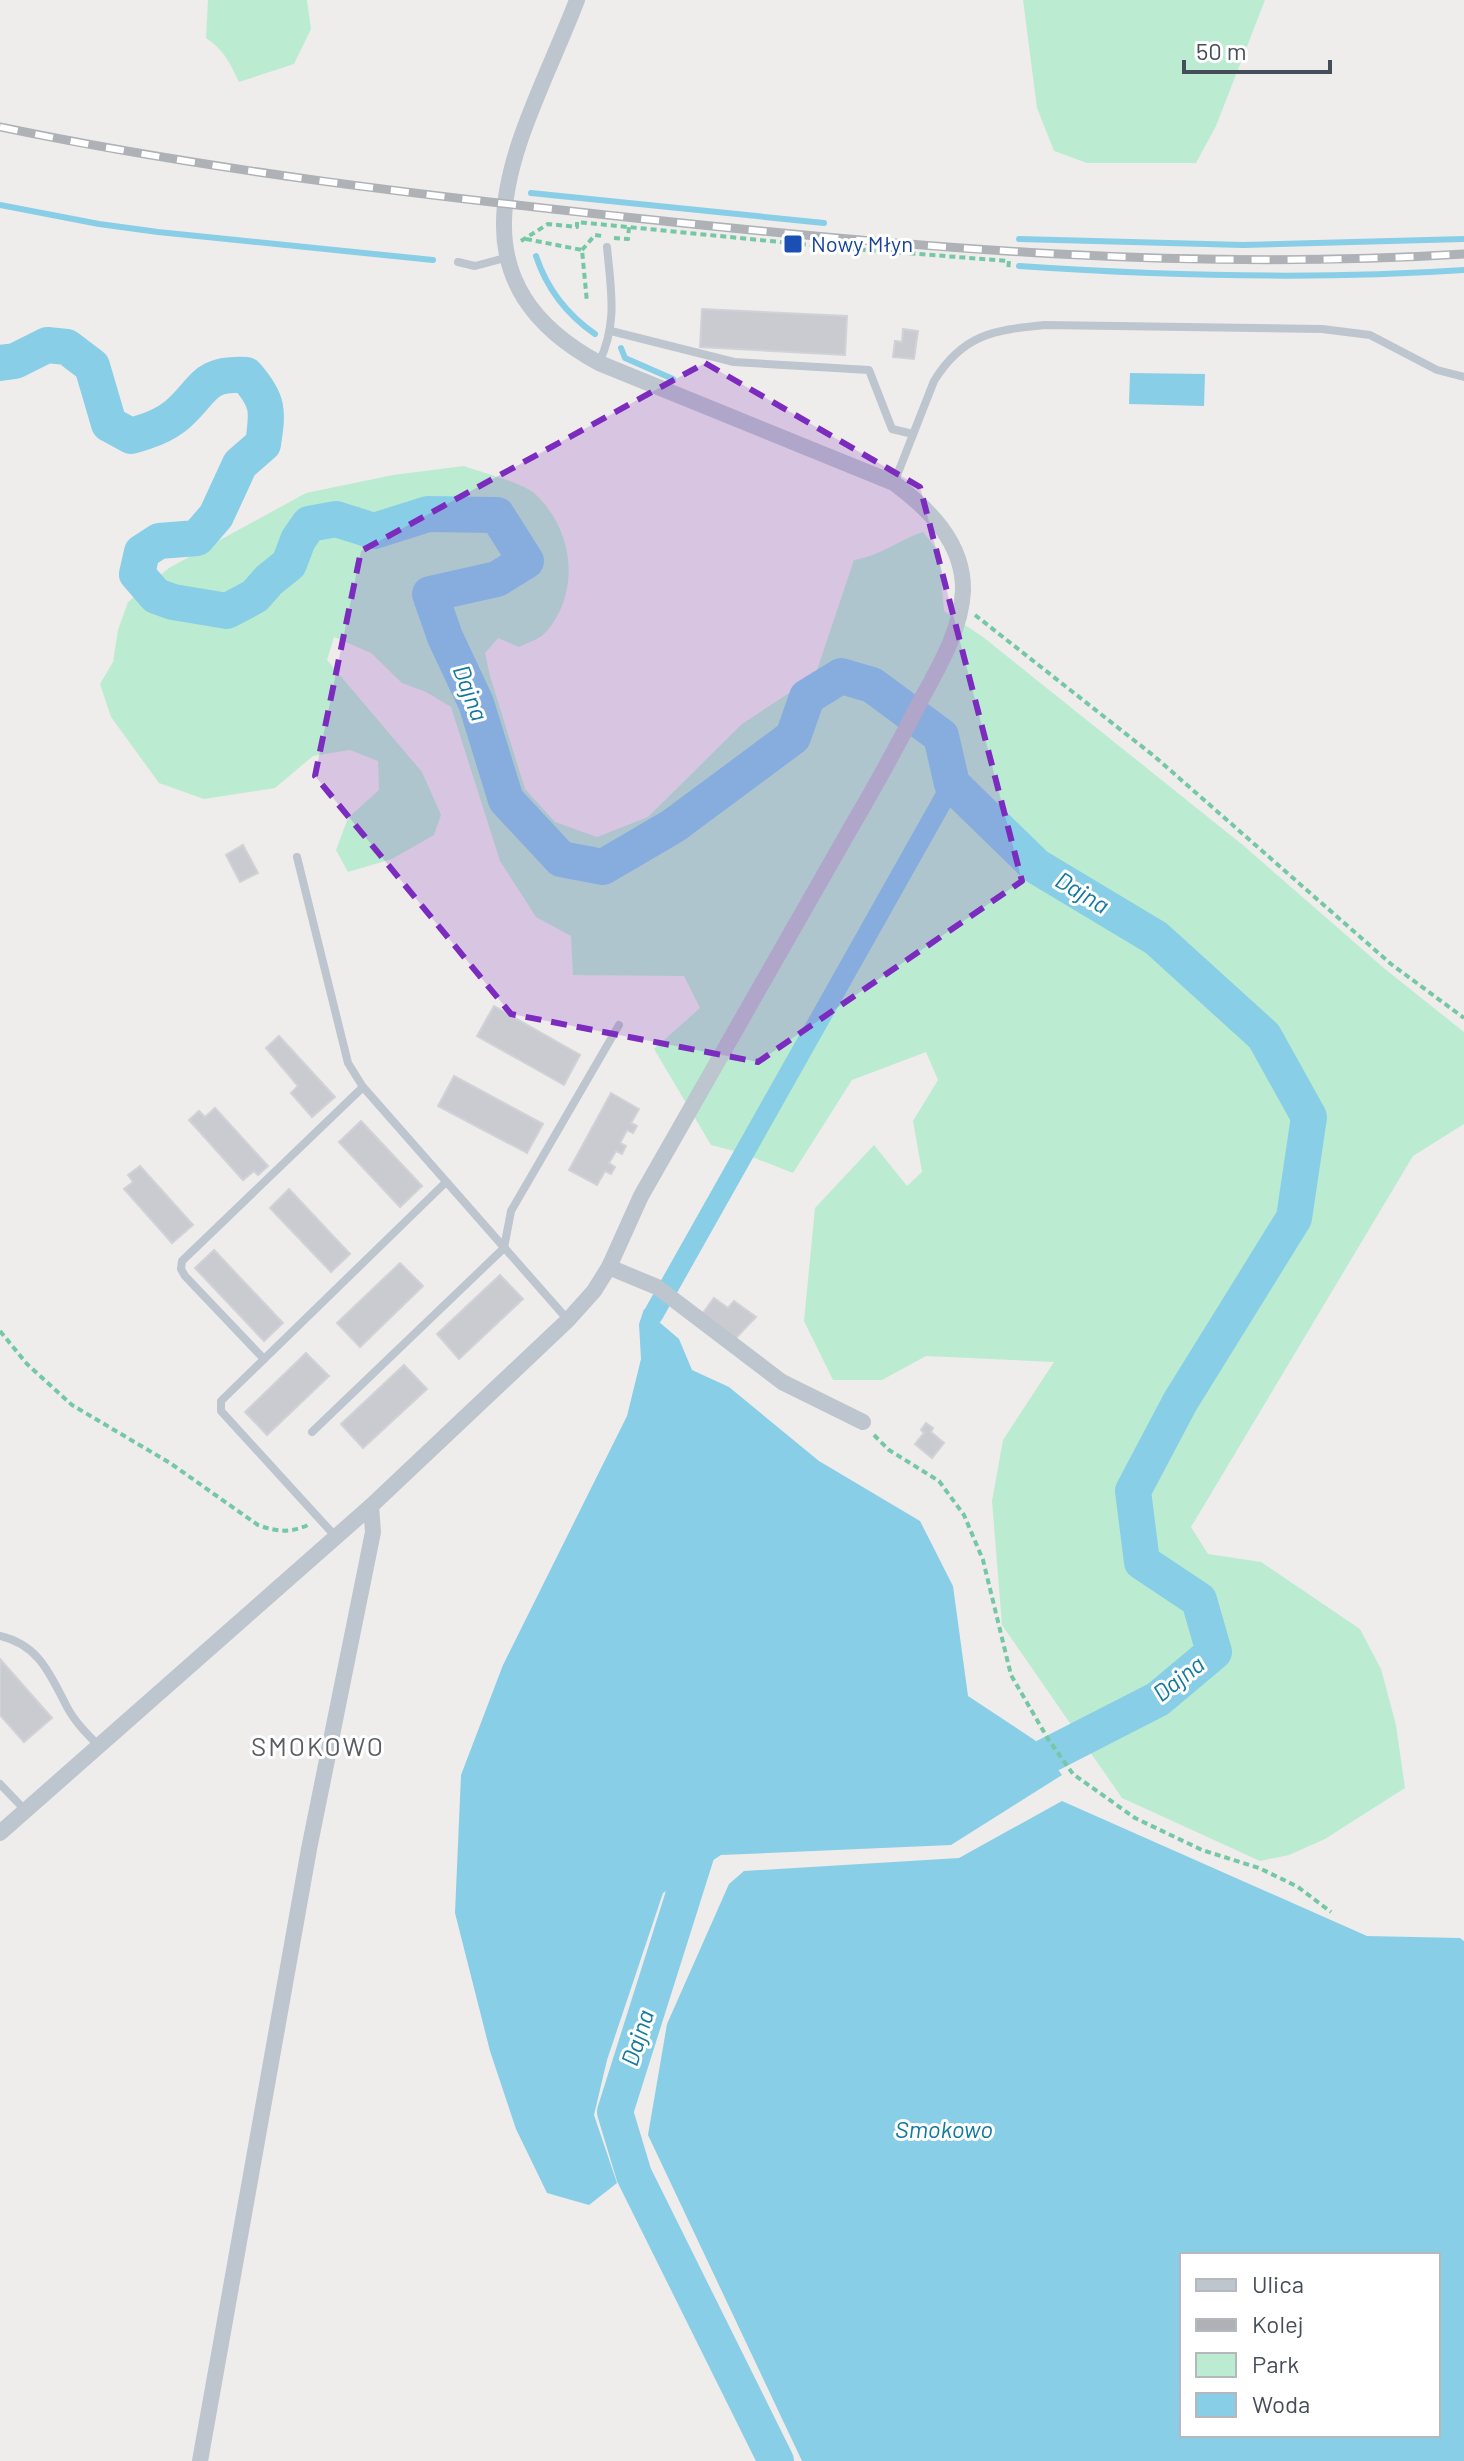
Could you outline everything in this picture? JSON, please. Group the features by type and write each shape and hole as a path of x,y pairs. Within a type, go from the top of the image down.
{"street":[{"path":"0,1833 371,1506 568,1320 594,1291 609,1267 641,1196 893,755 959,621 961,568 956,552 942,527 922,504 894,483 599,363 563,340 541,319 520,287 515,254 503,214 509,173 577,0"},
{"path":"609,1267 657,1287 782,1382 863,1422"},
{"path":"200,2461 309,1849 373,1532 371,1506"}],"lane":[{"path":"599,363 611,331 613,305 607,247"},
{"path":"458,262 475,266 515,254"},
{"path":"894,483 934,381 956,351 984,335 1025,327 1322,329 1370,335 1437,370 1464,377"},
{"path":"611,331 734,362 869,370 892,429 913,434"},
{"path":"297,857 348,1063 363,1087 568,1320"},
{"path":"312,1432 504,1248 511,1211 619,1025"},
{"path":"264,1359 185,1276 181,1269 182,1261 363,1087"},
{"path":"336,1537 221,1411 221,1401 446,1182"},
{"path":"0,1636 22,1643 36,1653 82,1729 99,1746"},
{"path":"0,1784 25,1811"}],"path":[{"path":"515,254 522,241 548,224 577,227 577,222 1009,261 1008,271"},
{"path":"621,239 628,239 629,227"},
{"path":"517,232 522,241"},
{"path":"522,241 582,250 587,302"},
{"path":"961,605 1154,756 1391,964 1464,1018"},
{"path":"0,1331 27,1364 72,1405 170,1463 258,1525 275,1532 295,1530 321,1520"},
{"path":"863,1422 889,1450 939,1481 964,1515 983,1560 1011,1675 1048,1739 1073,1774 1135,1818 1202,1850 1259,1868 1298,1887 1331,1912"}],"highlighted area":[{"path":"705,363 920,487 1022,881 758,1062 511,1014 315,776 361,551"}],"green space":[{"path":"208,0 307,0 311,29 294,64 239,82 226,57 206,38"},
{"path":"1023,0 1265,0 1216,126 1196,163 1087,163 1054,151 1037,108"},
{"path":"464,466 534,493 547,507 564,542 568,560 565,598 546,632 519,647 498,638 485,653 525,789 555,822 597,837 648,817 742,724 815,676 854,560 873,555 923,532 939,552 944,611 983,637 1244,846 1385,969 1464,1032 1464,1124 1413,1156 1191,1527 1208,1554 1261,1562 1360,1629 1381,1669 1396,1725 1405,1788 1325,1839 1289,1855 1260,1861 1122,1798 1002,1625 992,1501 1003,1440 1054,1362 926,1356 882,1380 833,1380 804,1321 815,1208 874,1145 907,1186 922,1172 913,1121 938,1080 926,1052 852,1080 793,1173 742,1153 711,1145 654,1049 700,1008 684,976 573,975 571,936 536,917 500,861 451,707 426,692 402,683 371,653 334,637 327,660 422,772 441,815 434,835 392,859 348,872 336,850 348,818 379,790 378,761 350,750 313,756 275,788 204,799 159,783 111,717 100,684 113,662 118,630 128,602 169,568 306,493 393,475"}],"water":[{"path":"1130,373 1205,374 1204,406 1129,404"},
{"path":"644,1309 679,1339 692,1370 729,1387 819,1461 920,1521 953,1586 968,1696 1039,1743 1062,1775 951,1845 721,1855 663,1893 607,2060 594,2115 617,2183 589,2205 547,2193 516,2129 490,2051 455,1913 461,1775 503,1665 627,1416 641,1359 639,1324"},
{"name":"Smokowo","path":"1062,1801 1367,1936 1460,1938 1464,1941 1464,2461 802,2461 648,2135 667,2024 729,1884 744,1871 959,1858"}],"building":[{"path":"702,309 847,316 845,355 700,347"},
{"path":"903,329 918,331 914,359 893,357 895,341 902,342"},
{"path":"243,845 258,873 240,882 226,855"},
{"path":"494,1006 580,1055 564,1085 477,1036"},
{"path":"279,1036 335,1097 312,1117 291,1093 298,1086 266,1048"},
{"path":"454,1076 543,1124 527,1153 438,1106"},
{"path":"611,1093 639,1109 631,1123 637,1126 633,1133 627,1130 620,1143 626,1146 622,1154 616,1151 609,1163 615,1167 611,1174 605,1171 597,1185 569,1170"},
{"path":"215,1108 268,1166 258,1175 254,1171 243,1180 189,1120 199,1111 205,1117"},
{"path":"361,1121 422,1186 400,1207 339,1142"},
{"path":"140,1166 193,1225 172,1243 124,1189 133,1182 128,1175"},
{"path":"289,1189 350,1254 331,1272 270,1208"},
{"path":"214,1250 283,1323 264,1341 195,1268"},
{"path":"400,1263 423,1286 360,1347 337,1323"},
{"path":"500,1275 523,1299 459,1359 437,1334"},
{"path":"714,1298 728,1308 734,1301 756,1317 736,1338 703,1313"},
{"path":"306,1353 329,1376 267,1435 245,1412"},
{"path":"404,1365 427,1389 363,1448 341,1424"},
{"path":"926,1423 944,1443 932,1458 915,1444 924,1433 921,1430"},
{"path":"0,1659 52,1718 24,1742 0,1715"}],"waterway":[{"path":"531,193 824,223"},
{"path":"0,205 158,232 433,260"},
{"path":"1019,239 1243,245 1464,239"},
{"path":"536,256 559,300 595,334"},
{"path":"1019,266 1242,276 1464,270"},
{"name":"Dajna","path":"0,363 15,361 47,345 67,347 92,366 109,424 131,436 156,428 173,418 213,380 246,375 254,384 265,407 263,444 240,464 216,516 197,538 159,541 142,552 137,574 156,596 173,602 227,611 255,596 289,564 298,540 309,524 336,519 374,531 428,514 497,515 526,561 497,579 430,594 445,637 476,703 506,800 561,859 603,867 673,826 793,737 807,697 841,676 872,685 941,736 952,784 1036,866 1156,938 1264,1036 1309,1117 1294,1218 1180,1402 1133,1491 1142,1562 1199,1600 1214,1652 1158,1699 1004,1778"},
{"path":"621,348 625,358 673,379"},
{"path":"653,1315 952,784"},
{"name":"Dajna","path":"714,1838 700,1843 615,2112 634,2175 776,2461"}],"railway":[{"path":"0,127 160,157 321,181 563,210 849,239 1156,258 1361,259 1464,254"}],"place":[{"name":"Nowy Młyn","path":"793,244"}],"district":[{"name":"SMOKOWO","path":"318,1747"}]}
